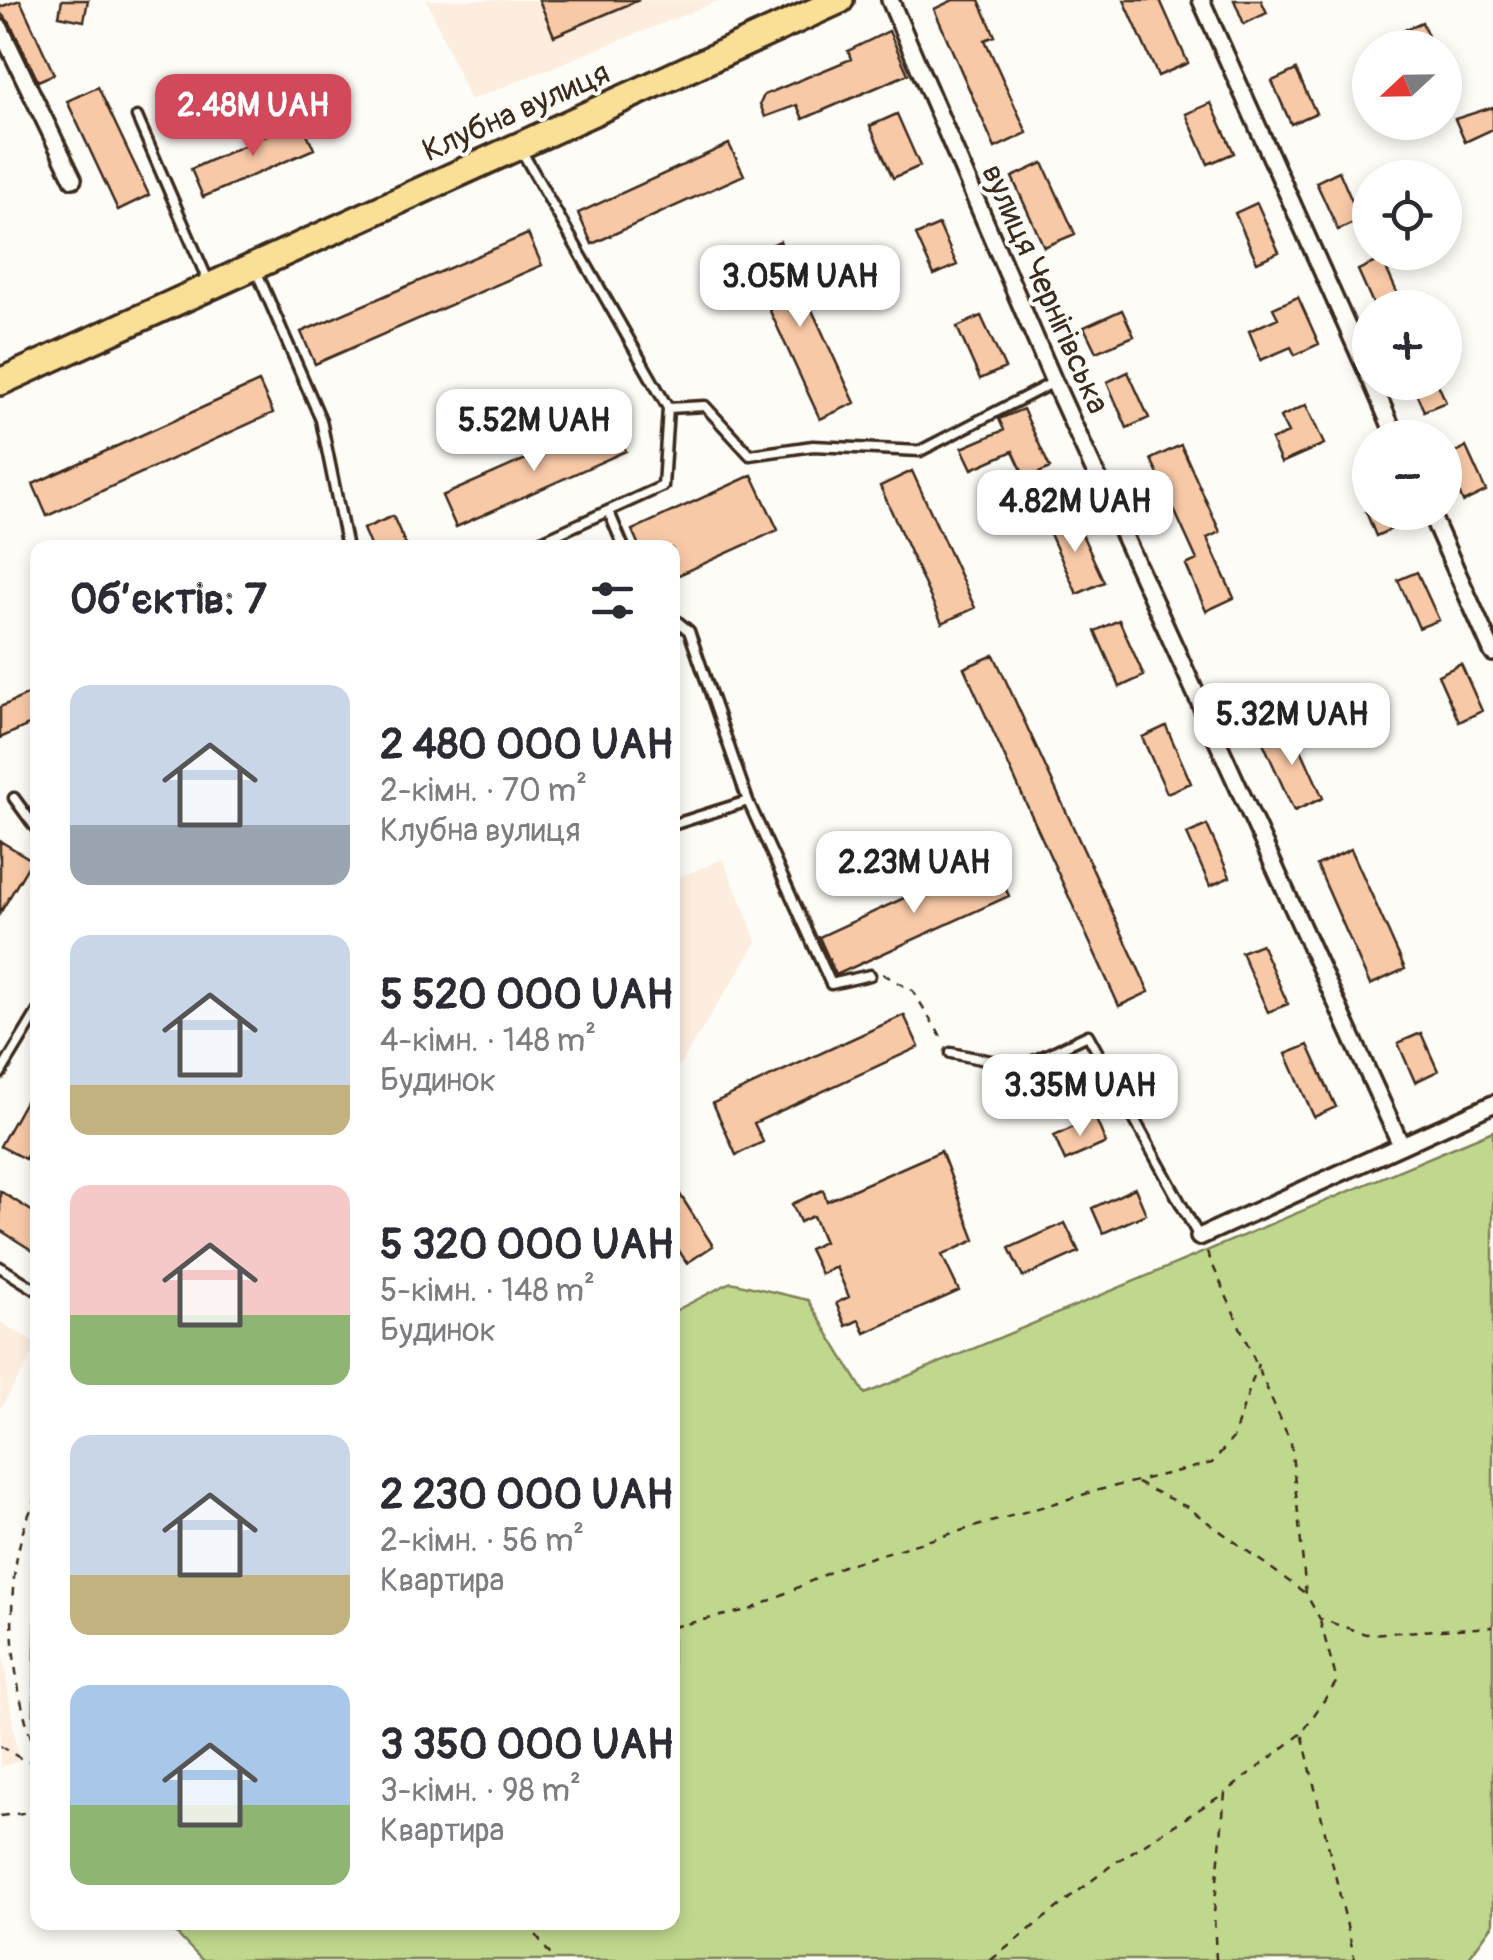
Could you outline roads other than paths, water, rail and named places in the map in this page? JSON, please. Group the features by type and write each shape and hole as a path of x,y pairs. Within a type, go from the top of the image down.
{"main road":[{"name":"Клубна вулиця","path":"0,382 840,0"}],"street":[{"name":"вулиця Чернігівська","path":"890,0 1054,382 1401,1145"},
{"path":"1201,0 1352,338"},
{"path":"0,28 73,179"},
{"path":"1438,530 1493,653"},
{"path":"1199,1238 1493,1104"}],"lane":[{"path":"138,117 210,286"},
{"path":"518,146 668,408 663,486 544,540"},
{"path":"254,266 321,420 345,540"},
{"path":"668,408 704,406 750,455 813,446 920,450 1054,382"},
{"path":"608,512 620,540"},
{"path":"680,624 689,631 748,801 830,984 870,974"},
{"path":"14,798 30,820"},
{"path":"680,823 748,801"},
{"path":"0,1074 30,1023"},
{"path":"951,1053 1021,1066 1088,1035 1199,1238"},
{"path":"0,1268 30,1286"}]}
